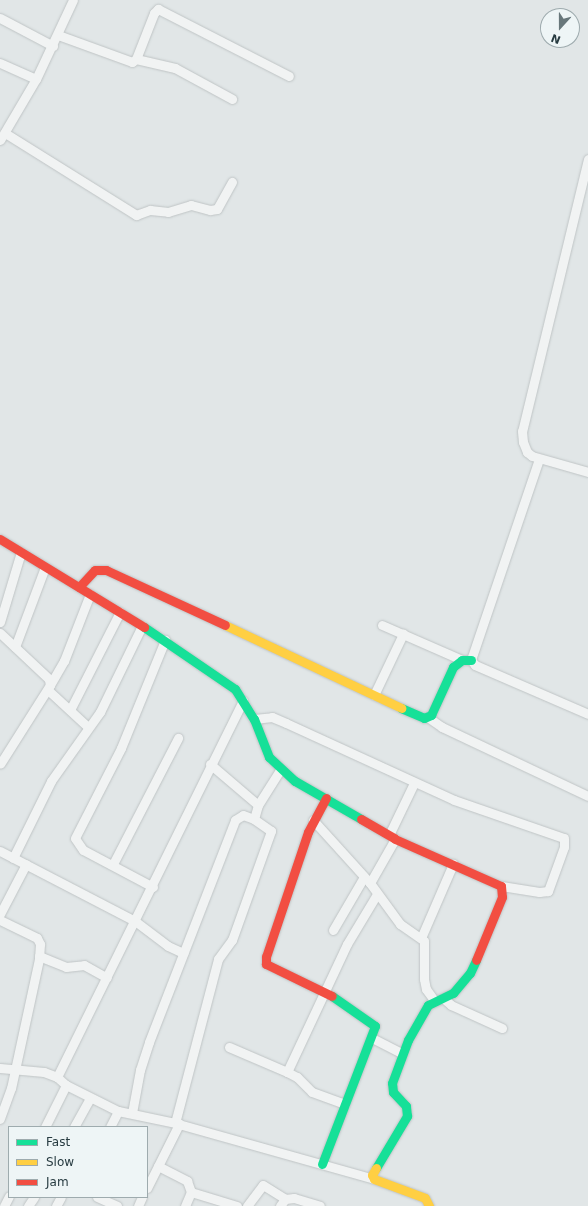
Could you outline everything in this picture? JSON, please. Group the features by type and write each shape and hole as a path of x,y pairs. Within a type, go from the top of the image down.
{"street":[{"path":"73,0 53,46 36,79 3,130 136,214 150,210 168,212 191,205 210,210 217,209 232,182"},
{"path":"136,59 154,13 158,9 289,76"},
{"path":"0,18 27,30 53,46"},
{"path":"58,35 125,61 136,59 175,68 232,99"},
{"path":"0,63 36,79"},
{"path":"588,159 522,431 527,452 539,459 588,472"},
{"path":"429,718 453,667 466,660 539,459"},
{"path":"0,539 165,640 223,679 243,700 254,719 269,757 280,770 295,781 392,837 501,886 540,892 548,891 564,847 564,838 492,815 414,783 286,722 272,717 254,719"},
{"path":"0,622 22,552"},
{"path":"15,647 45,567"},
{"path":"79,587 95,570 106,570 374,695 429,718 442,727 588,796"},
{"path":"0,764 50,688 64,661 90,594"},
{"path":"70,710 120,612"},
{"path":"382,625 588,714"},
{"path":"13,858 51,781 105,702 142,626"},
{"path":"0,633 49,679 50,688 88,727"},
{"path":"374,695 403,634"},
{"path":"153,887 113,864 83,850 75,838 122,748 165,640"},
{"path":"57,1077 153,887 210,764 243,700"},
{"path":"113,864 178,738"},
{"path":"210,764 258,805"},
{"path":"254,819 258,805 280,770"},
{"path":"333,930 367,880 392,837 414,783"},
{"path":"322,1164 375,1030 371,1021 325,992 266,964 266,957 313,820 326,798"},
{"path":"132,1113 140,1070 149,1042 235,820 243,815 254,819 271,831 232,940 218,959 177,1123 148,1186"},
{"path":"313,820 367,880 400,924 421,938 425,946 424,979 426,989 438,999 502,1028"},
{"path":"0,851 136,921 168,946 183,953"},
{"path":"0,914 26,864"},
{"path":"421,938 453,864"},
{"path":"374,1179 373,1169 407,1116 406,1106 391,1088 402,1054 419,1018 438,999 453,993 470,973 502,897 501,886"},
{"path":"288,1072 354,930 377,894"},
{"path":"0,920 37,938 39,941 40,956 15,1069 0,1119"},
{"path":"40,956 66,967 84,965 106,978"},
{"path":"372,1038 402,1054"},
{"path":"229,1047 288,1072 297,1077 312,1092 345,1104"},
{"path":"0,1068 30,1069 57,1077 66,1085 118,1111 177,1123 374,1179 425,1198 429,1206"},
{"path":"46,1126 66,1085"},
{"path":"75,1126 90,1098"},
{"path":"110,1126 118,1111"},
{"path":"158,1166 187,1181 191,1192 185,1206"},
{"path":"247,1206 263,1184 282,1203 294,1198 320,1206"},
{"path":"191,1192 237,1206"},
{"path":"99,1198 117,1206"}],"traffic: fast":[{"path":"144,627 235,689 254,719 269,757 295,781 361,819"},
{"path":"401,708 424,718 431,715 453,667 462,660 471,660"},
{"path":"376,1168 407,1116 406,1106 393,1092 392,1083 408,1040 428,1005 453,993 470,973 476,960"},
{"path":"322,1164 375,1026 332,996"}],"traffic: slow":[{"path":"225,625 401,708"},
{"path":"376,1168 372,1175 374,1179 425,1198 429,1206"}],"traffic: jam":[{"path":"0,539 144,627"},
{"path":"79,587 95,570 106,570 225,625"},
{"path":"326,798 308,832 266,957 266,964 332,996"},
{"path":"361,819 395,839 501,886 502,897 476,960"}]}
